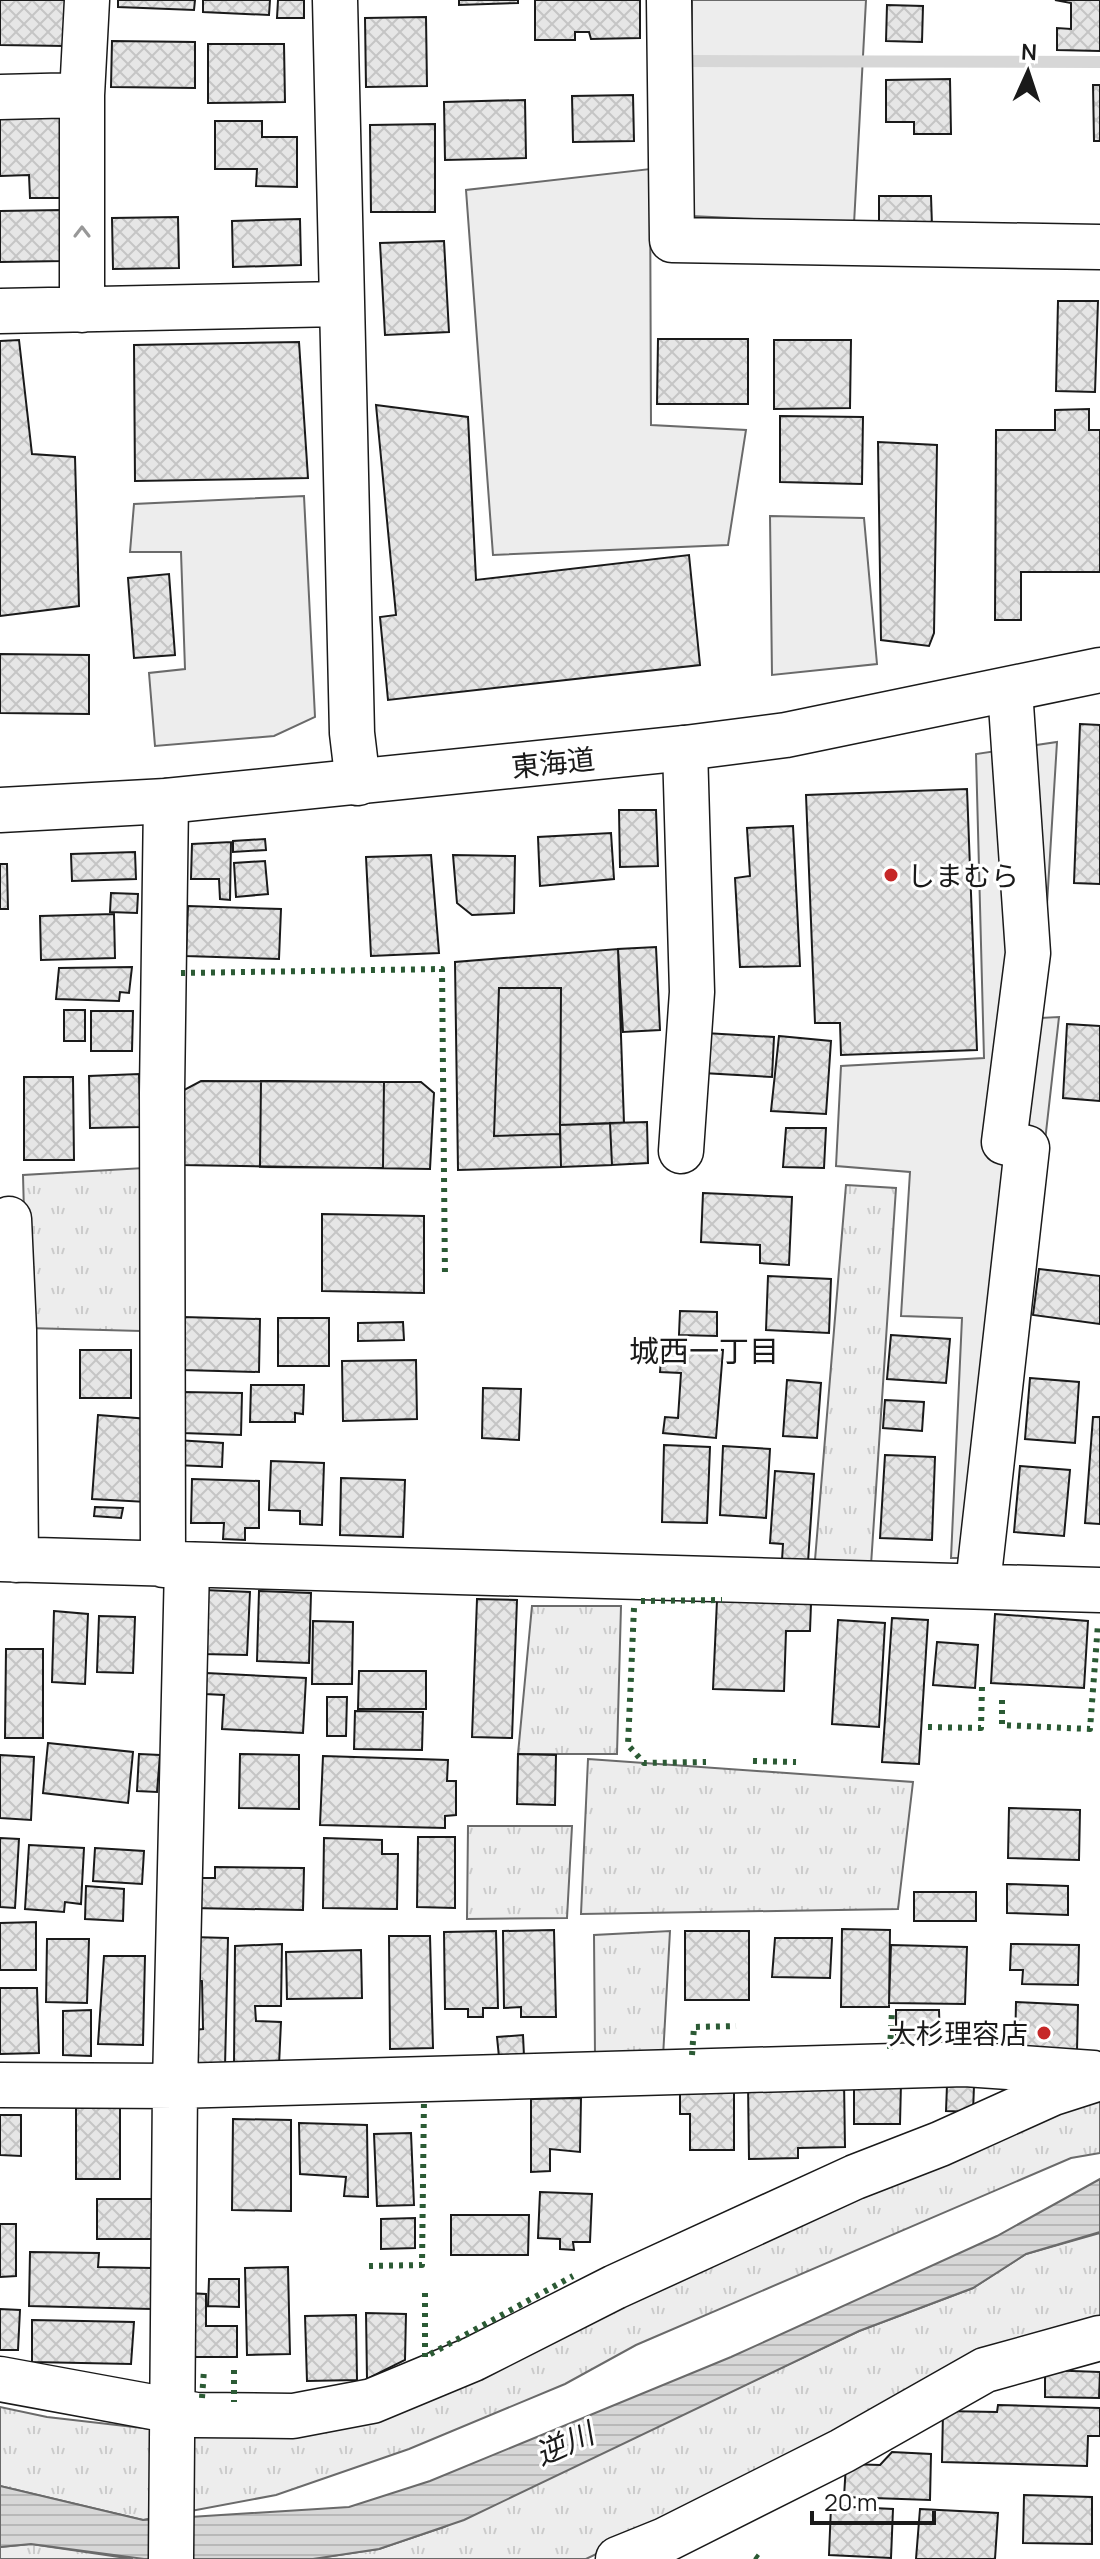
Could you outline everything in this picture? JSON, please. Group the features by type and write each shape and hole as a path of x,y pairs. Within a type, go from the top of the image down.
{"street":[{"path":"82,310 82,95 87,0"},
{"path":"335,0 352,733 358,783"},
{"path":"669,0 672,240 1100,247"},
{"path":"0,97 82,95"},
{"path":"0,311 341,304"},
{"name":"東海道","path":"0,810 166,801 685,748 786,735 1100,670"},
{"path":"978,1584 1027,1148 1004,1142 1028,953 1010,690"},
{"path":"681,1151 692,992 685,748"},
{"path":"166,801 162,1093 175,1565 171,2559"},
{"path":"9,1219 14,1330 8,1559 978,1584 1100,1590"},
{"path":"0,2085 175,2086 965,2064 1100,2076"},
{"path":"0,2379 172,2431 293,2416 372,2401 473,2359 615,2287 855,2177 1100,2076"},
{"path":"618,2559 665,2540 842,2451 985,2370 1100,2338"}],"green space":[{"path":"144,1168 141,1331 27,1328 23,1175"},
{"path":"846,1185 896,1188 871,1565 815,1560"},
{"path":"532,1606 621,1606 617,1754 518,1754"},
{"path":"588,1759 913,1782 898,1909 581,1914"},
{"path":"468,1826 572,1826 567,1918 467,1919"},
{"path":"670,1931 663,2057 595,2056 594,1935"},
{"path":"1100,2097 1100,2153 1071,2158 636,2345 565,2384 409,2449 276,2495 143,2520 0,2486 0,2407 47,2417 195,2434 313,2429 864,2191"},
{"path":"1100,2233 1100,2316 1067,2328 586,2559 242,2559 325,2557 379,2549 444,2527 859,2331 973,2288 1026,2254"},
{"path":"31,2544 133,2559 0,2559 0,2547"}],"shaded area":[{"path":"692,0 866,0 854,224 691,216"},
{"path":"650,169 651,425 746,430 728,545 493,555 466,190"},
{"path":"304,496 315,717 274,736 155,746 149,673 185,669 181,552 130,552 134,504"},
{"path":"770,516 864,518 877,664 772,675"},
{"path":"1057,742 1040,1018 1059,1017 998,1558 951,1558 962,1318 901,1316 910,1172 836,1166 841,1066 984,1058 976,754"}],"water":[{"name":"逆川","path":"1100,2179 1100,2232 1026,2254 973,2288 859,2331 464,2520 379,2549 313,2559 144,2559 31,2544 0,2547 0,2486 143,2520 349,2507 430,2481 731,2357 997,2236"}],"building":[{"path":"0,0 65,0 64,46 0,45"},
{"path":"118,0 195,0 194,10 118,7"},
{"path":"203,0 270,0 269,15 203,12"},
{"path":"278,0 304,0 304,18 277,18"},
{"path":"459,0 518,0 518,3 459,5"},
{"path":"535,0 640,0 640,38 591,39 589,32 575,32 575,40 535,40"},
{"path":"1055,0 1100,0 1100,51 1057,50 1057,28 1071,29 1071,3"},
{"path":"887,5 923,6 922,42 886,41"},
{"path":"426,17 427,86 366,87 365,18"},
{"path":"112,41 195,42 195,88 111,87"},
{"path":"208,44 284,44 285,102 208,103"},
{"path":"950,79 951,134 914,134 914,122 886,122 886,80"},
{"path":"1093,85 1100,85 1100,141 1094,141"},
{"path":"633,95 634,141 573,142 572,96"},
{"path":"525,100 526,158 445,160 444,102"},
{"path":"60,113 62,198 30,198 29,175 0,176 0,115"},
{"path":"215,121 262,121 262,137 297,137 297,187 256,186 257,169 215,169"},
{"path":"435,124 435,212 371,212 370,125"},
{"path":"879,196 931,196 932,226 879,226"},
{"path":"62,210 63,261 0,262 0,211"},
{"path":"178,217 179,268 113,269 112,218"},
{"path":"300,219 301,265 233,267 232,221"},
{"path":"444,241 449,332 385,335 380,243"},
{"path":"1058,301 1098,301 1095,392 1056,391"},
{"path":"658,339 748,339 748,404 657,404"},
{"path":"19,340 32,454 75,457 79,606 0,616 0,341"},
{"path":"774,340 851,340 850,408 774,409"},
{"path":"299,342 308,478 135,481 134,345"},
{"path":"376,405 468,417 476,580 689,555 700,665 388,700 380,617 396,615"},
{"path":"1089,409 1089,430 1100,430 1100,572 1021,572 1021,620 995,620 996,430 1055,430 1055,410"},
{"path":"780,416 863,417 862,484 780,482"},
{"path":"878,442 937,445 934,633 929,646 881,640"},
{"path":"169,574 175,655 134,658 128,578"},
{"path":"0,654 89,655 89,714 0,713"},
{"path":"1080,724 1100,725 1100,884 1074,883"},
{"path":"967,789 977,1050 841,1055 840,1023 815,1023 806,795"},
{"path":"619,810 656,810 658,866 620,867"},
{"path":"793,826 800,966 740,967 735,878 750,876 747,828"},
{"path":"611,833 614,879 540,886 538,837"},
{"path":"265,839 266,850 233,852 233,841"},
{"path":"231,842 230,900 220,899 219,879 191,879 192,844"},
{"path":"135,852 136,879 72,881 71,854"},
{"path":"431,855 439,953 371,956 366,857"},
{"path":"453,855 515,856 514,913 472,915 457,903"},
{"path":"265,861 268,894 236,897 234,863"},
{"path":"0,864 7,864 8,909 0,909"},
{"path":"111,893 138,894 137,913 110,912"},
{"path":"188,906 281,909 279,959 186,956"},
{"path":"114,914 115,958 41,960 40,916"},
{"path":"656,947 660,1030 623,1032 618,949"},
{"path":"618,949 624,1123 560,1125 561,988 499,988 494,1136 560,1134 561,1167 458,1170 455,962"},
{"path":"132,967 129,993 120,992 119,1001 56,999 59,968"},
{"path":"499,988 561,988 560,1134 494,1136"},
{"path":"64,1010 85,1010 85,1041 64,1041"},
{"path":"91,1011 133,1011 132,1051 91,1051"},
{"path":"1067,1024 1100,1026 1100,1101 1063,1098"},
{"path":"705,1033 774,1037 772,1077 703,1073"},
{"path":"779,1036 831,1041 826,1114 771,1111"},
{"path":"139,1074 141,1127 90,1128 89,1076"},
{"path":"24,1077 73,1077 74,1160 24,1160"},
{"path":"201,1081 421,1082 434,1093 430,1169 181,1165 182,1091"},
{"path":"261,1081 384,1082 383,1168 260,1167"},
{"path":"647,1122 648,1163 612,1165 610,1123"},
{"path":"610,1123 612,1165 561,1167 560,1125"},
{"path":"786,1128 826,1128 824,1168 783,1167"},
{"path":"703,1193 792,1197 789,1265 760,1263 760,1245 701,1242"},
{"path":"322,1214 424,1216 424,1293 322,1291"},
{"path":"1039,1269 1100,1276 1100,1324 1033,1315"},
{"path":"768,1276 831,1279 829,1333 766,1330"},
{"path":"680,1311 717,1312 717,1336 679,1335"},
{"path":"183,1317 260,1319 259,1372 182,1370"},
{"path":"278,1318 329,1318 329,1366 278,1366"},
{"path":"403,1322 404,1340 358,1341 358,1323"},
{"path":"891,1335 950,1339 946,1383 887,1379"},
{"path":"662,1346 723,1350 716,1438 663,1433 665,1417 678,1418 681,1373 660,1372"},
{"path":"80,1350 131,1350 131,1398 80,1398"},
{"path":"416,1360 417,1419 343,1421 342,1361"},
{"path":"1030,1378 1079,1382 1075,1443 1025,1439"},
{"path":"787,1380 821,1383 817,1438 783,1436"},
{"path":"251,1385 304,1385 303,1414 295,1413 295,1422 250,1422"},
{"path":"483,1388 521,1389 519,1440 482,1438"},
{"path":"183,1392 242,1393 241,1435 182,1433"},
{"path":"885,1400 924,1402 922,1431 883,1428"},
{"path":"98,1415 149,1419 147,1502 92,1499"},
{"path":"1093,1417 1100,1417 1100,1524 1085,1523"},
{"path":"176,1440 223,1443 222,1467 175,1465"},
{"path":"664,1445 710,1447 707,1523 662,1522"},
{"path":"723,1446 770,1449 766,1518 720,1515"},
{"path":"885,1455 935,1457 932,1540 880,1538"},
{"path":"271,1461 324,1463 322,1525 300,1524 300,1511 269,1510"},
{"path":"1020,1466 1070,1470 1064,1536 1014,1532"},
{"path":"775,1471 814,1474 808,1562 782,1560 783,1544 770,1543"},
{"path":"341,1478 405,1480 403,1537 340,1535"},
{"path":"192,1479 259,1481 259,1528 245,1528 245,1540 223,1539 224,1523 191,1523"},
{"path":"95,1507 123,1508 121,1518 94,1516"},
{"path":"204,1590 250,1592 247,1655 202,1654"},
{"path":"259,1591 311,1593 309,1663 257,1661"},
{"path":"477,1599 517,1600 512,1738 472,1737"},
{"path":"717,1600 811,1604 810,1631 786,1631 784,1691 713,1689"},
{"path":"54,1611 88,1614 85,1684 52,1682"},
{"path":"995,1614 1088,1621 1084,1688 991,1683"},
{"path":"99,1616 135,1617 133,1673 97,1672"},
{"path":"892,1618 928,1620 919,1764 882,1762"},
{"path":"838,1620 885,1623 879,1727 832,1724"},
{"path":"313,1621 353,1622 352,1684 312,1684"},
{"path":"937,1642 978,1645 975,1688 933,1685"},
{"path":"6,1649 43,1649 43,1738 5,1738"},
{"path":"359,1671 426,1671 426,1709 358,1709"},
{"path":"206,1673 306,1678 303,1733 222,1729 224,1695 205,1694"},
{"path":"327,1697 347,1697 346,1736 327,1736"},
{"path":"355,1711 423,1712 422,1750 354,1749"},
{"path":"48,1743 133,1752 128,1803 43,1793"},
{"path":"139,1754 160,1755 157,1792 137,1791"},
{"path":"240,1754 299,1755 299,1809 239,1808"},
{"path":"518,1754 556,1755 555,1805 517,1804"},
{"path":"0,1755 34,1757 31,1820 0,1818"},
{"path":"323,1756 448,1760 447,1781 456,1781 456,1815 445,1816 445,1828 320,1825"},
{"path":"1009,1808 1080,1810 1079,1860 1008,1858"},
{"path":"418,1837 455,1837 455,1908 417,1907"},
{"path":"0,1838 19,1839 15,1908 0,1907"},
{"path":"324,1838 382,1840 382,1854 398,1854 397,1909 323,1908"},
{"path":"29,1845 84,1848 81,1904 65,1902 64,1912 25,1909"},
{"path":"95,1848 144,1851 142,1884 93,1881"},
{"path":"215,1867 304,1868 303,1910 192,1908 192,1878 215,1878"},
{"path":"1007,1884 1068,1886 1068,1915 1007,1913"},
{"path":"86,1886 124,1889 123,1921 85,1919"},
{"path":"914,1892 976,1892 976,1921 914,1921"},
{"path":"36,1922 36,1970 0,1970 0,1923"},
{"path":"842,1929 890,1930 889,2007 841,2007"},
{"path":"554,1930 556,2017 521,2017 521,2007 504,2008 503,1931"},
{"path":"496,1931 498,2008 483,2008 483,2017 468,2017 468,2009 445,2009 444,1932"},
{"path":"685,1931 749,1931 749,2000 685,2000"},
{"path":"389,1936 430,1936 433,2048 390,2049"},
{"path":"191,1937 228,1938 225,2067 184,2068 184,2031 203,2029 202,1981 190,1979"},
{"path":"775,1938 832,1938 830,1978 772,1977"},
{"path":"47,1939 89,1939 87,2003 46,2002"},
{"path":"282,1944 281,2006 255,2006 256,2021 281,2022 279,2065 234,2064 235,1946"},
{"path":"1011,1944 1079,1945 1078,1985 1022,1984 1023,1970 1010,1970"},
{"path":"891,1945 967,1947 965,2004 889,2003"},
{"path":"361,1950 362,1998 287,1999 286,1952"},
{"path":"104,1956 145,1956 143,2045 98,2044"},
{"path":"0,1988 37,1988 39,2053 0,2054"},
{"path":"1016,2002 1078,2005 1077,2051 1015,2049"},
{"path":"91,2010 91,2056 63,2055 63,2011"},
{"path":"896,2010 939,2010 940,2044 896,2045"},
{"path":"523,2035 524,2056 499,2057 497,2037"},
{"path":"844,2081 845,2147 798,2148 798,2158 749,2159 748,2082"},
{"path":"854,2083 901,2083 900,2124 854,2124"},
{"path":"947,2085 974,2086 973,2112 946,2111"},
{"path":"680,2089 734,2089 734,2150 690,2150 690,2114 680,2114"},
{"path":"581,2098 580,2152 550,2149 550,2171 531,2172 531,2099"},
{"path":"76,2106 120,2107 120,2179 76,2179"},
{"path":"0,2115 21,2115 21,2156 0,2155"},
{"path":"233,2119 291,2120 291,2211 232,2210"},
{"path":"299,2123 367,2125 368,2197 344,2196 346,2177 300,2174"},
{"path":"411,2133 414,2205 377,2206 374,2134"},
{"path":"540,2192 592,2194 590,2242 573,2242 574,2250 560,2249 560,2239 538,2238"},
{"path":"97,2199 156,2199 156,2239 97,2239"},
{"path":"451,2215 529,2215 528,2255 451,2255"},
{"path":"415,2218 415,2248 381,2249 381,2219"},
{"path":"0,2224 16,2224 16,2276 0,2277"},
{"path":"30,2252 99,2253 98,2267 152,2268 151,2309 29,2306"},
{"path":"288,2267 290,2354 247,2355 245,2268"},
{"path":"209,2279 239,2279 239,2307 208,2306"},
{"path":"187,2293 206,2294 206,2326 237,2326 237,2357 187,2357"},
{"path":"0,2309 20,2310 18,2350 0,2350"},
{"path":"366,2313 406,2314 405,2360 367,2379"},
{"path":"356,2315 357,2380 307,2381 305,2316"},
{"path":"32,2320 134,2322 131,2364 32,2362"},
{"path":"1045,2370 1100,2372 1099,2398 1045,2397"},
{"path":"998,2405 1100,2408 1100,2436 1088,2436 1087,2466 942,2462 943,2411 997,2412"},
{"path":"892,2452 931,2454 930,2500 844,2497 846,2464 880,2465"},
{"path":"1024,2495 1092,2497 1092,2544 1023,2543"},
{"path":"831,2506 893,2509 891,2558 829,2555"},
{"path":"920,2509 998,2513 995,2559 916,2559"}],"waterway":[{"path":"687,61 1100,62"}],"hedge":[{"path":"181,973 442,969 445,1277"},
{"path":"641,1601 722,1600"},
{"path":"634,1608 628,1745 644,1763 706,1762"},
{"path":"1002,1700 1002,1725 1090,1729 1098,1624"},
{"path":"928,1727 981,1728 982,1687"},
{"path":"753,1761 796,1762"},
{"path":"890,2049 892,2011"},
{"path":"692,2055 694,2027 736,2026"},
{"path":"369,2266 422,2265 424,2099"},
{"path":"425,2293 425,2357 573,2276"},
{"path":"202,2398 204,2370"},
{"path":"234,2370 234,2402"},
{"path":"755,2556 759,2559"}],"place":[{"name":"しまむら","path":"891,875"},
{"name":"大杉理容店","path":"1044,2033"}],"district":[{"name":"城西一丁目","path":"704,1350"}]}
